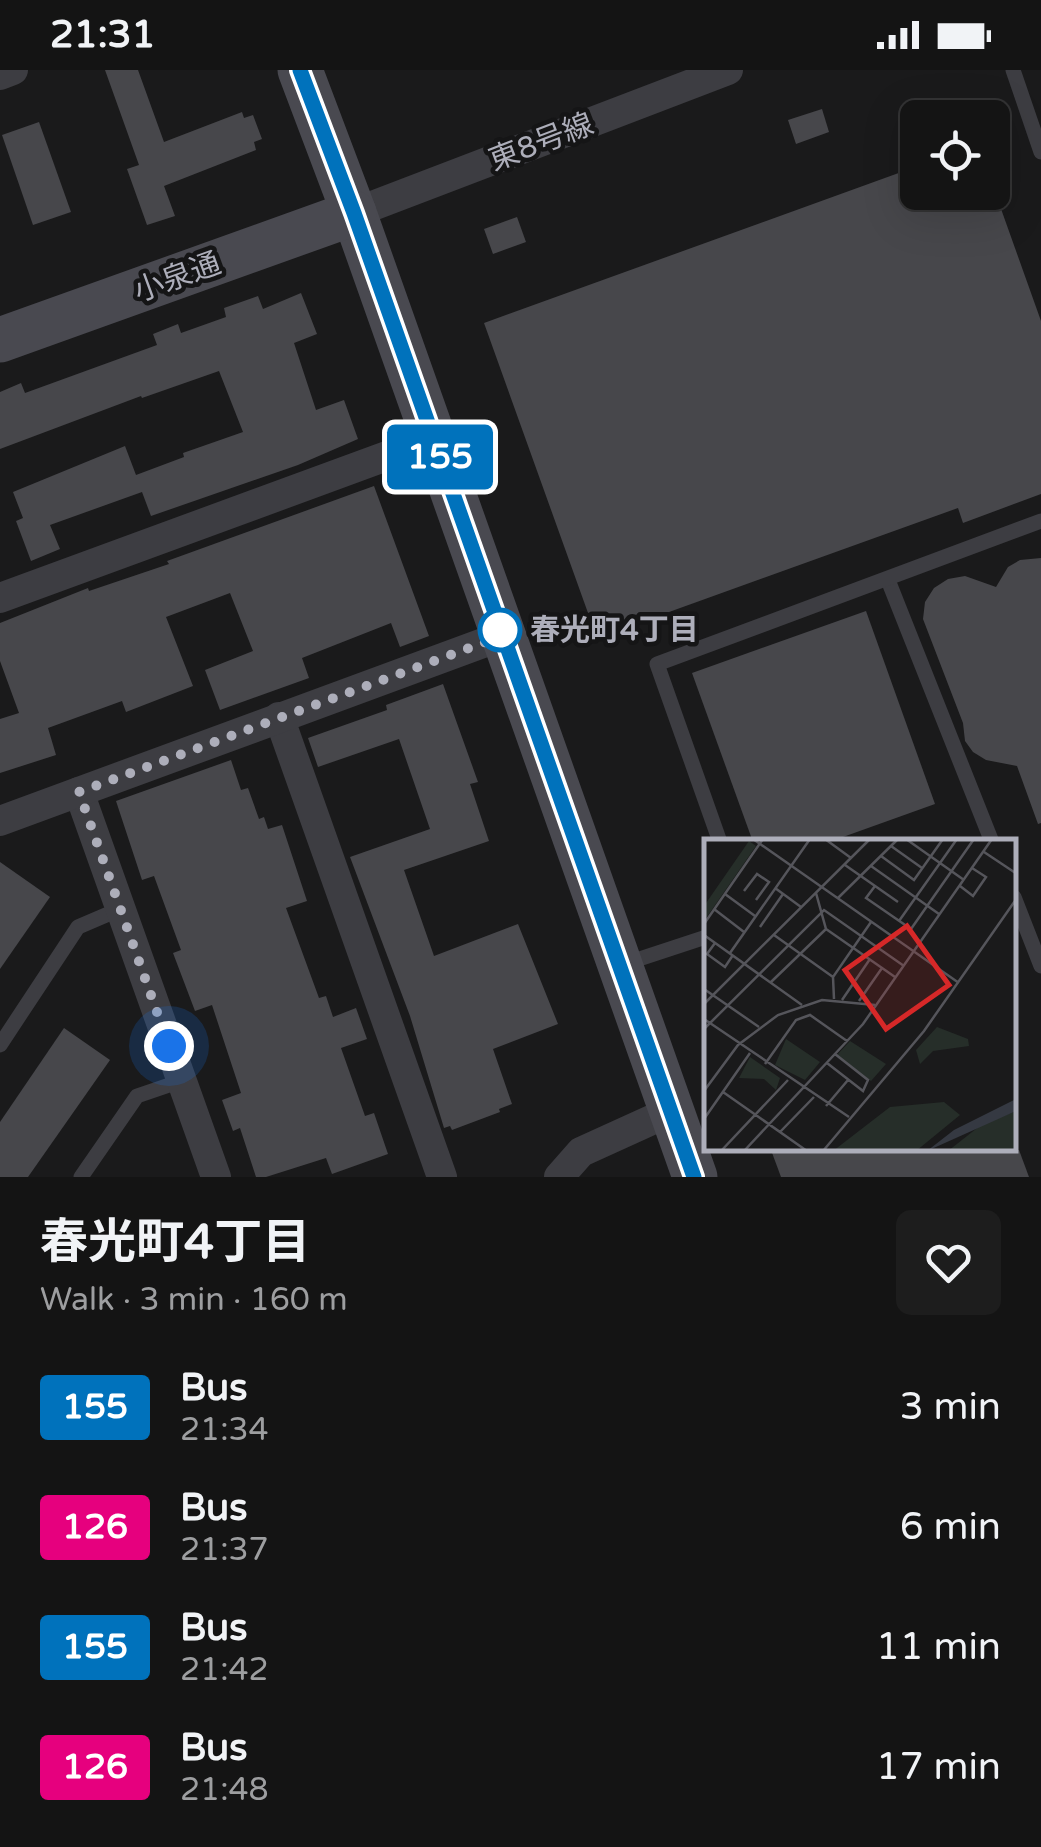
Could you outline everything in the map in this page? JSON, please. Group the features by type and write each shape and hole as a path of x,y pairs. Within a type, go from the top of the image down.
{"street":[{"path":"0,75 13,70"},
{"path":"300,70 694,1177"},
{"name":"東8号線","path":"354,213 728,70"},
{"name":"小泉通","path":"0,340 354,213"},
{"path":"0,598 434,439"},
{"path":"0,821 502,636"},
{"path":"279,717 442,1177"},
{"path":"79,792 216,1177"},
{"path":"559,1177 581,1152 669,1112"}],"lane":[{"path":"1013,70 1041,152"},
{"path":"719,839 657,664 1041,521"},
{"path":"888,580 991,839"},
{"path":"1016,902 1041,966"},
{"path":"0,1044 78,927 120,909"},
{"path":"618,966 704,938"},
{"path":"81,1177 138,1096 182,1080"}],"building":[{"path":"105,70 138,70 164,142 242,112 244,118 253,115 262,139 254,142 256,150 164,186 175,216 147,225 127,169 139,165"},
{"path":"822,109 829,132 796,144 788,120"},
{"path":"39,122 71,212 33,225 2,135"},
{"path":"900,173 900,210 1001,210 1041,321 1041,494 963,523 958,508 597,638 484,323"},
{"path":"517,217 526,242 493,254 484,229"},
{"path":"301,293 317,334 294,343 316,410 344,400 358,439 298,465 151,516 142,492 50,525 60,549 31,561 16,521 23,518 13,492 125,446 136,475 243,432 219,371 0,449 0,392 21,383 25,393 157,345 153,334 178,324 181,333 226,317 224,308 258,296 263,309"},
{"path":"374,486 429,636 400,647 391,623 302,658 309,678 220,710 205,670 253,651 230,593 166,617 193,686 126,712 122,701 48,728 56,755 0,773 0,719 19,713 0,661 0,623"},
{"path":"1041,558 1038,824 1017,766 986,760 965,741 963,723 923,619 925,602 934,588 948,579 965,576 996,587 1008,567 1020,560"},
{"path":"866,611 935,804 837,839 752,839 692,673"},
{"path":"443,684 478,782 470,784 489,841 404,870 434,956 518,924 558,1024 493,1049 512,1104 452,1130 450,1126 444,1128 410,1016 350,857 430,829 399,739 318,767 308,738 387,710 386,705"},
{"path":"231,760 241,790 248,788 259,819 264,817 268,829 282,825 307,901 286,908 319,998 326,996 333,1017 356,1008 367,1039 341,1048 365,1116 374,1113 388,1154 332,1174 326,1158 256,1177 240,1128 233,1131 222,1100 241,1093 212,1005 195,1011 173,953 181,950 154,876 142,880 116,801"},
{"path":"0,862 50,897 0,969"},
{"path":"64,1028 110,1060 28,1177 0,1177 0,1122"},
{"path":"1019,1150 1029,1177 781,1177 772,1152"}],"bus line":[{"name":"155","path":"300,70 694,1177"}],"place":[{"name":"春光町4丁目","path":"500,630"}],"route":[{"path":"169,1046 79,792 502,636 500,630"}]}
